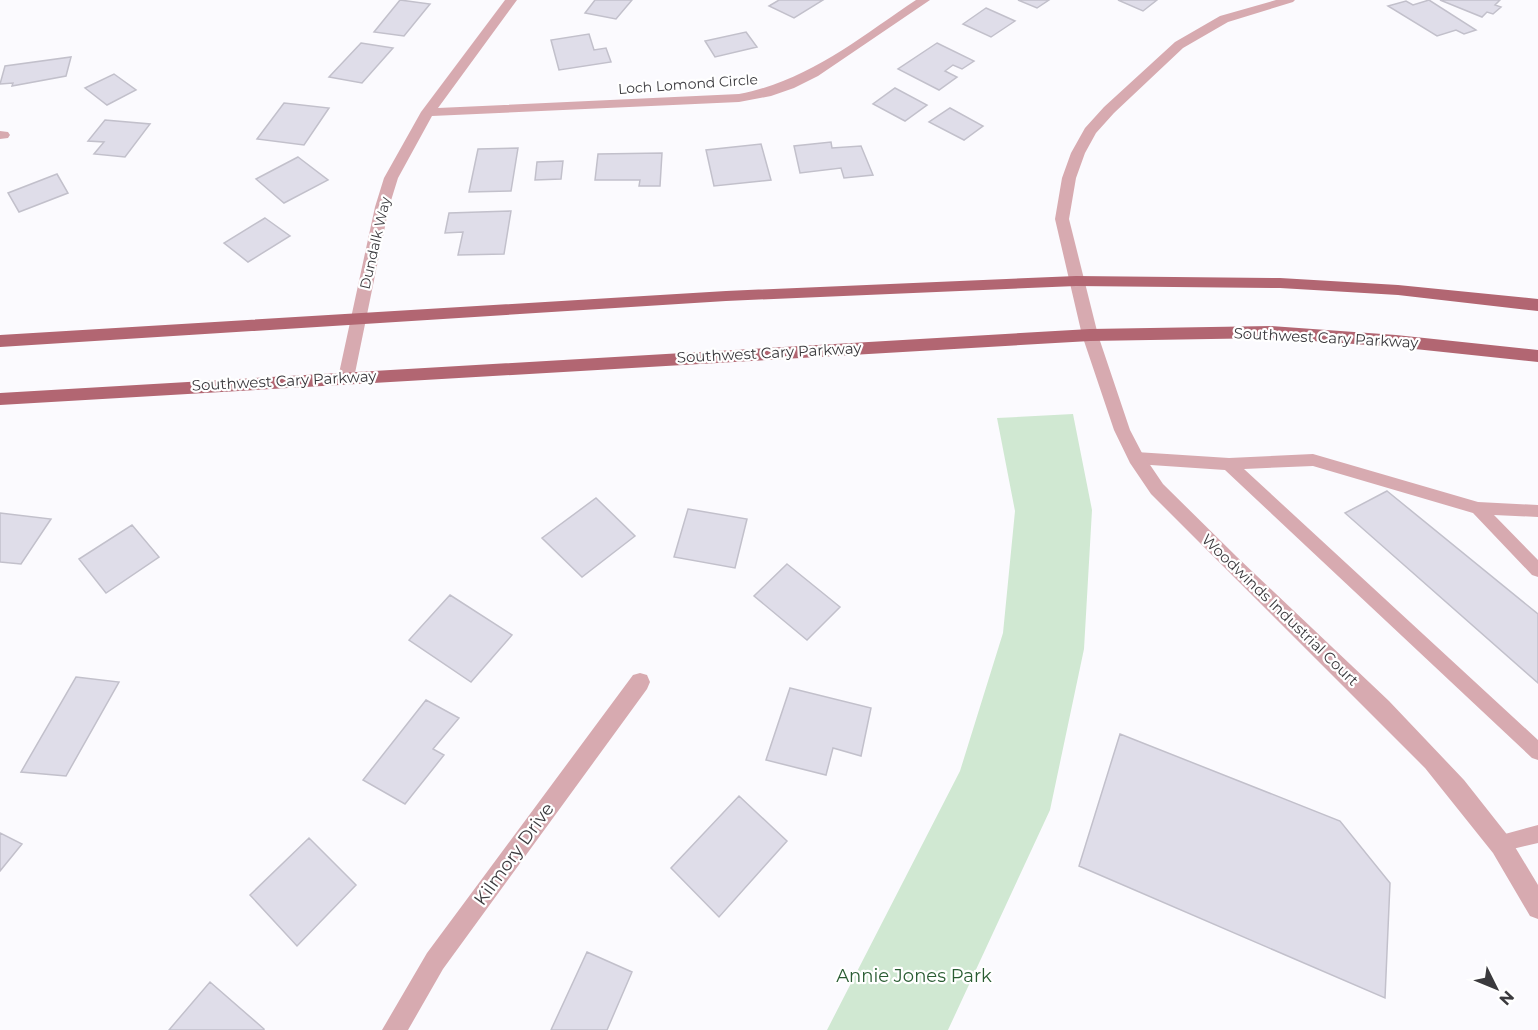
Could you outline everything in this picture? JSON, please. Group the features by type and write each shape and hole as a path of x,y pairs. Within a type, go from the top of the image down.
{"main road":[{"path":"0,341 726,296 1076,281 1280,283 1398,290 1538,305"},
{"name":"Southwest Cary Parkway","path":"0,399 1090,335 1271,333 1396,340 1538,356"}],"street":[{"name":"Dundalk Way","path":"346,378 382,207 392,178 428,112 511,0"},
{"name":"Loch Lomond Circle","path":"428,112 739,98 766,93 790,86 814,73 924,0"},
{"name":"Woodwinds Industrial Court","path":"1289,0 1224,19 1190,37 1155,66 1090,131 1078,153 1063,200 1062,219 1090,335 1122,430 1136,458 1157,489 1184,518 1421,746 1466,796 1500,843 1538,908"},
{"name":"Kilmory Drive","path":"394,1030 435,961 640,682"}],"lane":[{"path":"1136,458 1228,464 1313,460 1478,508 1538,511"},
{"path":"1228,464 1538,752"},
{"path":"1478,508 1538,570"},
{"path":"1500,843 1538,834"}],"green space":[{"name":"Annie Jones Park","path":"1073,414 1092,510 1084,649 1050,810 948,1030 827,1030 960,771 1003,633 1015,511 997,418"}],"building":[{"path":"400,0 430,4 404,36 374,32"},
{"path":"595,0 632,0 616,19 585,13"},
{"path":"779,0 823,0 794,18 769,6"},
{"path":"1018,0 1049,0 1037,8"},
{"path":"1118,0 1157,0 1143,11"},
{"path":"1429,0 1476,30 1464,34 1456,30 1437,36 1388,6 1406,1 1413,5"},
{"path":"1440,0 1500,0 1495,5 1501,7 1493,14 1487,12 1482,17"},
{"path":"986,8 1015,21 991,37 963,24"},
{"path":"746,32 757,47 715,57 705,41"},
{"path":"589,34 594,50 606,48 611,62 559,70 551,40"},
{"path":"361,43 393,48 362,83 329,77"},
{"path":"937,43 974,61 962,69 953,65 945,71 957,77 939,90 898,69"},
{"path":"71,57 66,76 12,86 13,83 0,84 5,66"},
{"path":"114,74 136,90 107,105 85,88"},
{"path":"895,88 927,105 905,121 873,104"},
{"path":"284,103 329,108 304,145 257,139"},
{"path":"950,108 983,126 964,140 929,122"},
{"path":"105,120 150,124 125,157 94,154 104,142 88,141"},
{"path":"831,142 832,148 861,146 873,175 844,178 841,168 800,173 794,146"},
{"path":"761,144 771,180 714,186 706,150"},
{"path":"518,148 511,191 469,192 478,149"},
{"path":"662,153 660,186 639,186 640,180 595,180 598,154"},
{"path":"298,157 328,180 284,203 256,179"},
{"path":"563,161 561,179 535,180 537,162"},
{"path":"57,174 68,193 19,212 8,193"},
{"path":"511,211 504,254 458,255 463,232 445,233 449,213"},
{"path":"265,218 290,236 248,262 224,243"},
{"path":"1387,491 1538,614 1538,683 1345,513"},
{"path":"596,498 635,536 582,577 542,538"},
{"path":"688,509 747,519 735,568 674,557"},
{"path":"0,513 51,519 21,564 0,562"},
{"path":"132,525 159,557 106,593 79,559"},
{"path":"787,564 840,607 807,640 754,596"},
{"path":"450,595 512,635 471,682 409,640"},
{"path":"76,677 119,682 66,776 21,772"},
{"path":"790,688 871,708 861,756 833,748 826,775 766,760"},
{"path":"426,700 459,718 433,749 444,755 405,804 363,780"},
{"path":"1120,734 1340,821 1390,883 1385,998 1079,866"},
{"path":"739,796 787,841 719,917 671,868"},
{"path":"0,833 22,844 0,871"},
{"path":"309,838 356,885 297,946 250,895"},
{"path":"587,952 632,972 607,1030 551,1030"},
{"path":"210,982 264,1029 264,1030 169,1030"}]}
